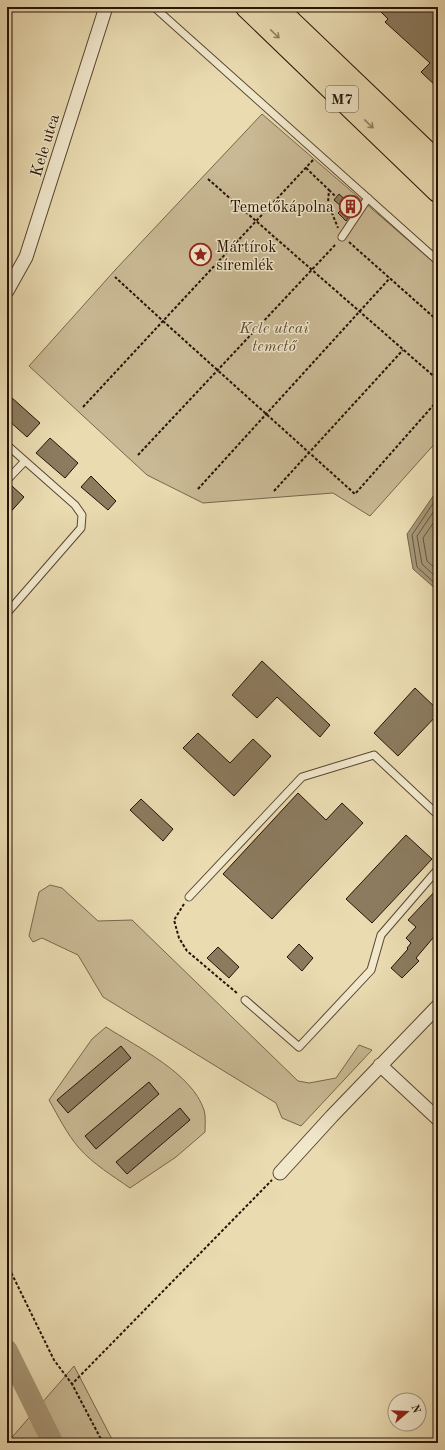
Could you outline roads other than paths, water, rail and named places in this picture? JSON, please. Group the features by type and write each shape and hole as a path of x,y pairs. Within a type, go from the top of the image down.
{"highway":[{"name":"M7","path":"247,7 438,191"},
{"name":"M7","path":"275,7 438,163"}],"street":[{"name":"Kele utca","path":"7,291 26,256 106,7"},
{"path":"280,1173 380,1065 438,1006"},
{"path":"380,1065 438,1119"}],"lane":[{"path":"154,7 438,260"},
{"path":"342,237 368,198"},
{"path":"7,445 75,505 82,515 81,528 7,613"},
{"path":"7,480 25,460"},
{"path":"189,897 302,777 374,755 438,815"},
{"path":"245,1000 299,1047 371,970 381,935 438,869"}],"water":[{"path":"438,489 438,591 413,569 407,534"}],"waterway":[{"path":"7,1350 53,1443"}],"place":[{"name":"Temetőkápolna","path":"350,206"},
{"name":"Mártírok síremlék","path":"200,255"}],"park label":[{"name":"Kele utcai temető","path":"274,336"}]}
